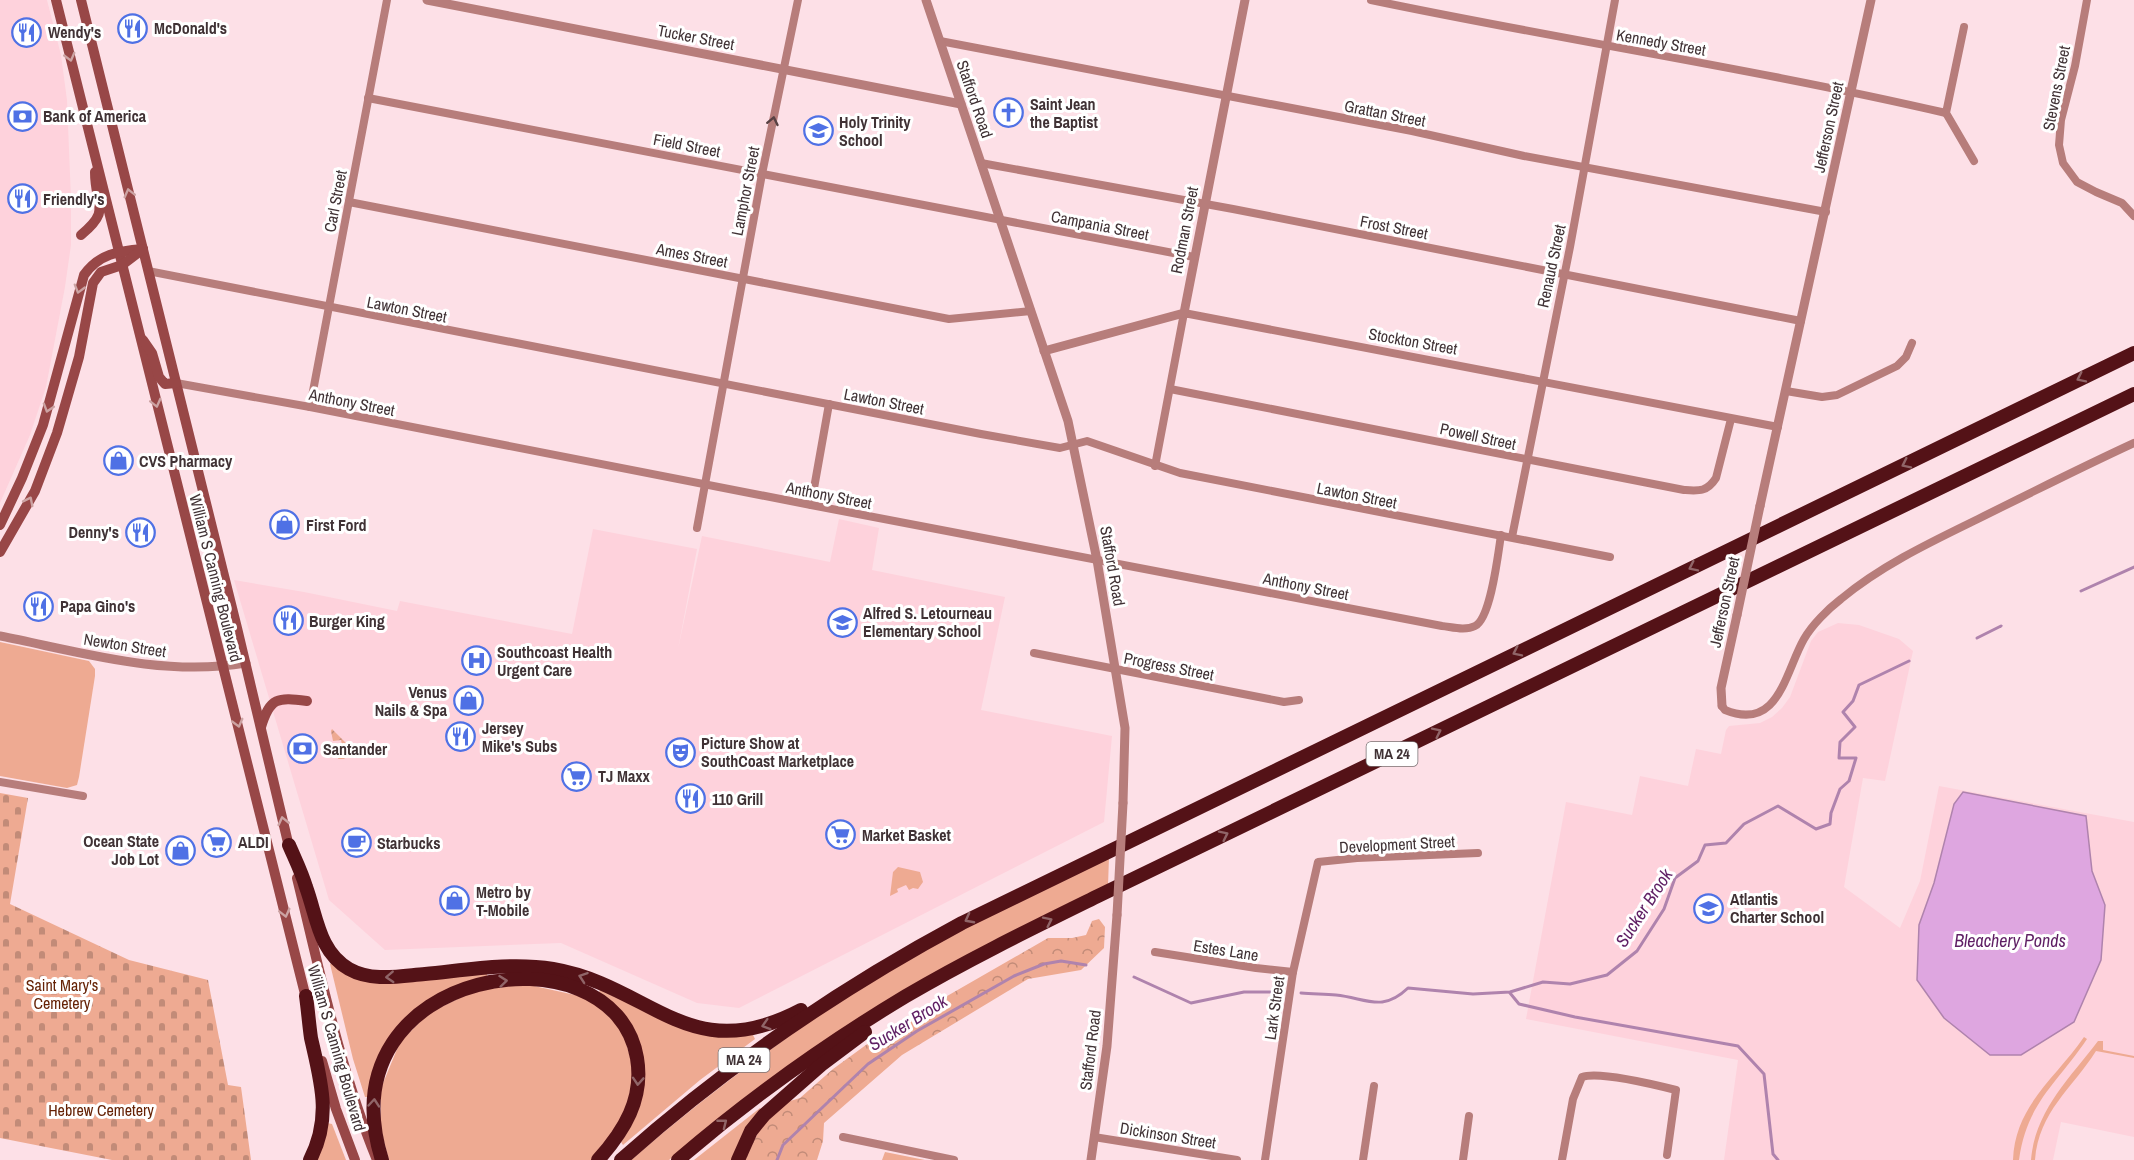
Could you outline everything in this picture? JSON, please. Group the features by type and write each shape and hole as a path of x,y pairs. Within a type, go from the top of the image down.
{"highway":[{"name":"MA 24","path":"621,1160 658,1127 736,1065 809,1014 932,939 1021,893 2134,353"},
{"name":"MA 24","path":"678,1160 749,1102 840,1038 916,990 1024,933 2134,394"},
{"path":"289,845 305,884 324,942 336,960 348,969 363,975 390,977 513,966 552,969 591,980 685,1024 736,1031 756,1029 783,1019 875,972"},
{"path":"738,1160 745,1140 757,1123 837,1052 896,1011 1024,933"},
{"path":"379,1160 374,1123 375,1093 381,1066 397,1035 418,1014 444,998 472,986 514,980 556,983 594,996 618,1016 631,1038 639,1067 635,1101 620,1134 598,1160"},
{"path":"306,996 309,1026 323,1096 322,1124 310,1160"}],"main road":[{"name":"William S Canning Boulevard","path":"56,0 306,996 329,1085 355,1160"},
{"name":"William S Canning Boulevard","path":"81,0 342,1055 362,1119 379,1160"},
{"path":"81,235 98,219 100,212 95,188 95,157"},
{"path":"0,525 29,462 46,417 84,275 90,266 101,257 119,251 143,249"},
{"path":"0,552 44,470 63,415 79,357 93,283 101,272 122,265 143,249"},
{"path":"139,335 152,353 159,378 165,384 176,383"},
{"path":"64,351 79,357"},
{"path":"29,462 44,470"},
{"path":"261,728 268,707 274,702 287,698 307,701"}],"street":[{"name":"Carl Street","path":"310,407 387,0"},
{"name":"Tucker Street","path":"427,0 961,104"},
{"name":"Lamphor Street","path":"697,528 762,174 798,0"},
{"name":"Stafford Road","path":"926,0 1074,444 1097,560 1125,728 1117,915 1107,1046 1091,1160"},
{"name":"Rodman Street","path":"1155,466 1245,0"},
{"name":"Kennedy Street","path":"1371,0 1851,91 1946,113"},
{"name":"Renaud Street","path":"1512,537 1615,0"},
{"name":"Jefferson Street","path":"1871,0 1721,688 1722,706 1725,710 1754,714 1772,703 1784,684 1790,666 1805,637 1841,598 1880,572 1935,540 2134,443"},
{"name":"Stevens Street","path":"2086,0 2075,66 2061,120 2059,145 2063,163 2077,182 2122,203 2134,216"},
{"path":"1964,27 1946,113 1974,161"},
{"name":"Grattan Street","path":"940,41 1826,212"},
{"name":"Field Street","path":"368,98 1000,220"},
{"name":"Frost Street","path":"981,163 1204,203 1802,321"},
{"name":"Ames Street","path":"349,202 949,320 1031,311"},
{"name":"Campania Street","path":"1000,220 1194,257"},
{"name":"Lawton Street","path":"148,272 723,385 1060,448 1087,441 1180,473 1610,557"},
{"name":"Stockton Street","path":"1044,351 1184,313 1778,427"},
{"path":"1786,391 1822,398 1837,395 1897,366 1906,357 1912,343"},
{"name":"Anthony Street","path":"176,383 1467,629 1480,622 1487,609 1501,535"},
{"name":"Powell Street","path":"1170,389 1684,490 1705,490 1711,486 1716,478 1731,419"},
{"path":"811,505 830,404"},
{"name":"Newton Street","path":"0,636 83,654 170,668 223,667 246,663"},
{"name":"Progress Street","path":"1034,653 1284,702 1299,700"},
{"path":"0,782 83,796"},
{"name":"Development Street","path":"1318,862 1357,858 1478,853"},
{"name":"Lark Street","path":"1265,1160 1293,972 1318,862"},
{"name":"Estes Lane","path":"1155,952 1293,972"},
{"path":"1562,1160 1573,1099 1581,1078 1587,1076 1603,1076 1676,1090 1667,1155"},
{"path":"1363,1160 1374,1086"},
{"path":"1463,1160 1469,1116"},
{"path":"843,1137 954,1160"},
{"name":"Dickinson Street","path":"1094,1137 1237,1160"}],"shaded area":[{"path":"0,0 47,0 61,55 67,100 71,245 46,387 30,435 0,503"},
{"path":"839,519 879,528 872,570 1005,597 981,710 1112,736 1104,822 739,1008 697,1003 561,943 385,950 329,900 234,580 397,611 400,601 572,634 593,529 697,549 678,649 702,536 830,562"},
{"name":"Atlantis Charter School","path":"1838,623 1859,625 1899,639 1913,651 1885,781 1863,778 1844,887 1900,928 1920,881 1939,786 2134,822 2134,1137 2061,1122 2053,1160 1724,1160 1738,1060 1526,1019 1566,802 1632,815 1640,776 1688,786 1696,749 1721,754 1729,726 1760,723 1772,717 1790,697 1811,641 1818,632"}],"green space":[{"path":"0,642 89,661 95,669 77,785 67,788 0,776"},
{"path":"332,729 347,744 348,755 344,759 338,759 344,754 341,740 333,741"},
{"path":"0,793 28,798 10,904 129,960 208,980 228,1085 241,1087 251,1160 112,1160 0,1138"},
{"path":"1109,857 1108,886 1022,927 716,1120 669,1160 631,1160 762,1055 867,984 953,934"},
{"path":"898,867 920,872 923,882 918,889 909,890 906,885 897,889 898,892 890,896 893,872"},
{"path":"1099,919 1105,927 1104,948 1081,970 1028,979 902,1055 824,1123 823,1141 817,1160 744,1160 761,1127 787,1102 800,1098 833,1069 881,1034 1048,938 1072,938 1086,935 1092,921"},
{"path":"333,963 345,972 487,973 487,978 441,994 407,1017 394,1032 384,1051 369,1097 365,1097 353,1059 330,964"},
{"path":"525,984 589,998 622,1029 635,1074 627,1113 592,1160 389,1160 381,1130 381,1088 400,1042 429,1013 474,991"},
{"path":"600,989 730,1036 753,1035 755,1039 700,1080 623,1145 621,1142 632,1122 636,1108 643,1057 638,1037 628,1020 615,1005 599,993"},
{"path":"2084,1037 2087,1039 2036,1108 2023,1140 2019,1160 2013,1160 2015,1141 2029,1108"},
{"path":"2098,1041 2103,1041 2103,1050 2134,1056 2134,1058 2096,1051 2050,1114 2038,1143 2035,1160 2031,1160 2034,1142 2046,1111 2065,1082"},
{"path":"760,1108 762,1111 733,1160 694,1160"},
{"path":"327,1123 332,1124 346,1160 315,1160"},
{"path":"885,1152 925,1160 882,1160"}],"water":[{"name":"Bleachery Ponds","path":"1963,792 2086,816 2092,871 2105,905 2101,960 2074,1022 2021,1055 1990,1055 1944,1018 1917,980 1919,925 1934,883 1954,804"}],"waterway":[{"name":"Sucker Brook","path":"2081,591 2134,567"},
{"name":"Sucker Brook","path":"1977,638 2001,626"},
{"name":"Sucker Brook","path":"1301,993 1336,995 1382,1002 1399,996 1408,988 1473,994 1510,992 1543,982 1570,984 1607,975 1637,951 1664,909 1675,878 1698,861 1705,845 1726,843 1744,824 1778,806 1816,829 1830,824 1831,813 1840,789 1849,781 1856,758 1839,758 1840,742 1855,727 1843,712 1853,701 1859,685 1909,661"},
{"name":"Sucker Brook","path":"777,1160 783,1145 868,1064 917,1031 1014,976 1044,964 1061,961 1086,965"},
{"name":"Sucker Brook","path":"1134,977 1191,1003 1244,992 1275,992"},
{"path":"1510,993 1519,1004 1575,1017 1738,1046 1764,1074 1773,1154 1778,1160"}],"place":[{"name":"McDonald's","path":"133,28"},
{"name":"Wendy's","path":"27,32"},
{"name":"Saint Jean the Baptist","path":"1009,113"},
{"name":"Bank of America","path":"22,116"},
{"name":"Holy Trinity School","path":"818,131"},
{"name":"Friendly's","path":"22,199"},
{"name":"CVS Pharmacy","path":"118,461"},
{"name":"First Ford","path":"285,525"},
{"name":"Denny's","path":"140,532"},
{"name":"Papa Gino's","path":"39,606"},
{"name":"Burger King","path":"288,621"},
{"name":"Alfred S. Letourneau Elementary School","path":"842,622"},
{"name":"Southcoast Health Urgent Care","path":"476,661"},
{"name":"Venus Nails & Spa","path":"468,701"},
{"name":"Jersey Mike's Subs","path":"461,737"},
{"name":"Santander","path":"302,749"},
{"name":"Picture Show at SouthCoast Marketplace","path":"680,752"},
{"name":"TJ Maxx","path":"577,776"},
{"name":"110 Grill","path":"691,799"},
{"name":"Market Basket","path":"841,835"},
{"name":"ALDI","path":"217,842"},
{"name":"Starbucks","path":"356,843"},
{"name":"Ocean State Job Lot","path":"180,850"},
{"name":"Metro by T-Mobile","path":"455,901"},
{"name":"Atlantis Charter School","path":"1709,908"}],"park label":[{"name":"Saint Mary's Cemetery","path":"62,994"},
{"name":"Hebrew Cemetery","path":"101,1110"}]}
